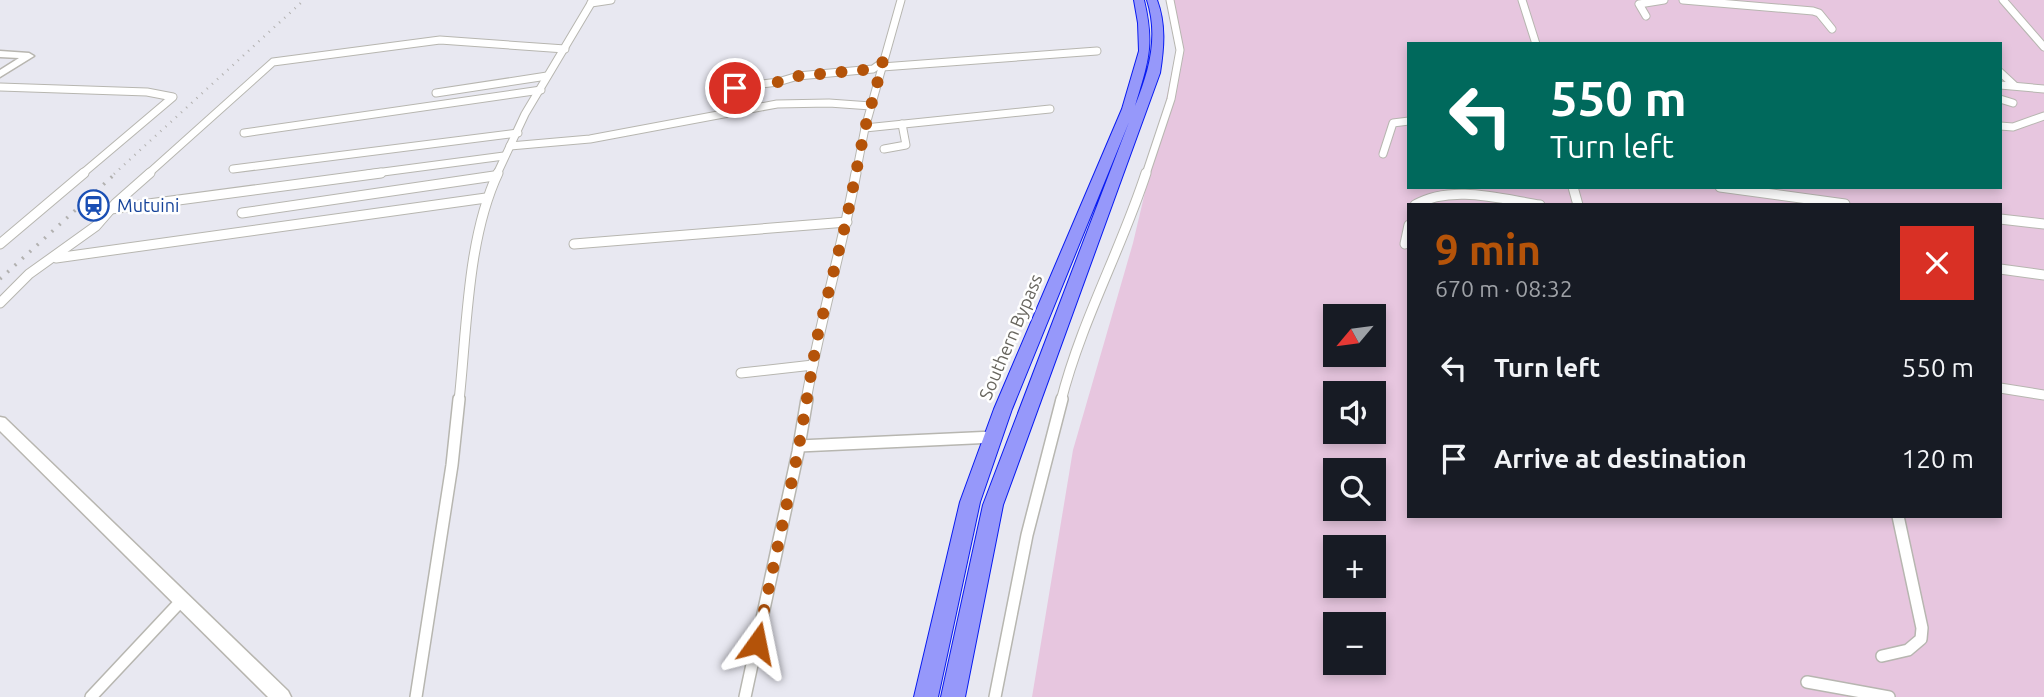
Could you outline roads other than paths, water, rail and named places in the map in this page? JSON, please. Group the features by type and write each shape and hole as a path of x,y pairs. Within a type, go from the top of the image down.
{"highway":[{"name":"Southern Bypass","path":"926,697 970,502 993,437 1128,109 1145,51 1144,23 1139,0"},
{"path":"953,697 993,505 1154,73 1158,44 1157,12 1152,0"}],"main road":[{"path":"0,54 29,55 0,74"},
{"path":"0,422 281,697"}],"street":[{"path":"416,697 452,465 473,271 486,198 525,114 592,1 611,0"},
{"path":"745,697 865,128 901,0"},
{"path":"995,697 1027,535 1072,359 1128,228 1171,99 1180,50 1170,0"},
{"path":"1522,0 1535,42"},
{"path":"1646,16 1639,4 1664,0"},
{"path":"1683,0 1813,11 1819,13 1832,29"},
{"path":"2003,0 2044,47"},
{"path":"0,303 29,274 90,231 273,62 440,40 565,49"},
{"path":"722,89 778,82 798,76 873,69 883,64 1097,51"},
{"path":"2002,74 2014,86"},
{"path":"436,93 547,76"},
{"path":"2002,85 2044,89"},
{"path":"0,87 147,92 173,97 0,244"},
{"path":"244,133 541,90"},
{"path":"2002,100 2013,103"},
{"path":"510,146 568,142 777,104 829,103 871,106"},
{"path":"865,128 1050,108"},
{"path":"2002,126 2013,127 2044,116"},
{"path":"1383,154 1393,123 1407,121"},
{"path":"884,149 906,145 902,124"},
{"path":"233,169 518,133"},
{"path":"111,209 504,156"},
{"path":"242,213 494,176"},
{"path":"1735,189 1838,203"},
{"path":"1418,203 1426,198 1449,195 1522,203"},
{"path":"52,258 486,198"},
{"path":"2002,219 2044,224"},
{"path":"574,244 846,222"},
{"path":"1405,244 1407,234"},
{"path":"2002,269 2044,275"},
{"path":"741,373 813,365"},
{"path":"2002,388 2044,395"},
{"path":"799,446 993,437"},
{"path":"1882,656 1908,650 1921,639 1922,628 1898,518"},
{"path":"91,697 181,601"},
{"path":"1807,681 1889,697"}],"railway":[{"path":"114,174 304,0"},
{"path":"0,279 116,173"}],"place":[{"name":"Mutuini","path":"94,206"}]}
